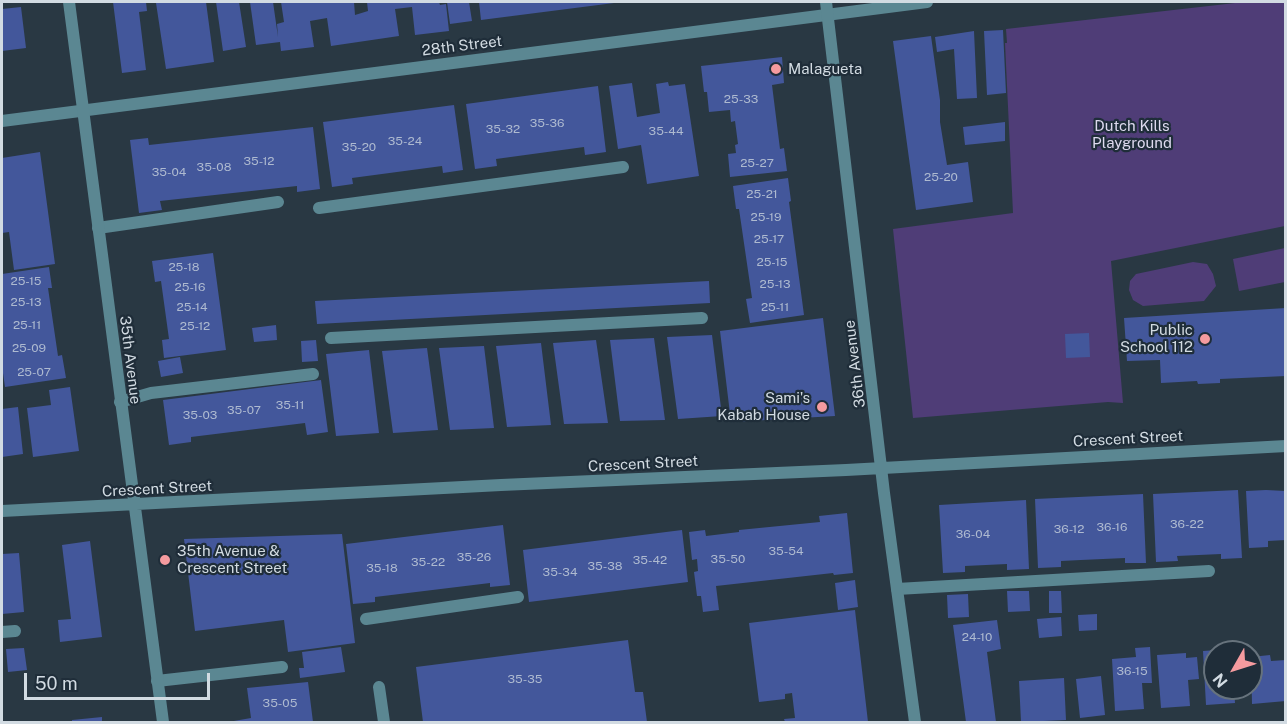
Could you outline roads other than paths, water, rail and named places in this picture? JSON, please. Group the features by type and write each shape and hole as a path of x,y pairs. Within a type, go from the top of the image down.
{"street":[{"name":"35th Avenue","path":"69,2 163,723"},
{"name":"28th Street","path":"2,121 827,8 927,2"},
{"name":"36th Avenue","path":"827,8 915,723"},
{"path":"318,208 623,167"},
{"path":"98,228 278,202"},
{"path":"331,338 702,318"},
{"path":"120,402 152,393 313,374"},
{"name":"Crescent Street","path":"2,511 1286,446"},
{"path":"897,588 1209,571"},
{"path":"366,619 518,597"},
{"path":"2,632 15,631"},
{"path":"157,681 282,667"},
{"path":"379,687 384,723"}],"place":[{"name":"Malagueta","path":"776,69"},
{"name":"Public School 112","path":"1205,339"},
{"name":"Sami's Kabab House","path":"822,407"},
{"name":"35th Avenue & Crescent Street","path":"165,560"}],"park label":[{"name":"Dutch Kills Playground","path":"1132,134"}]}
